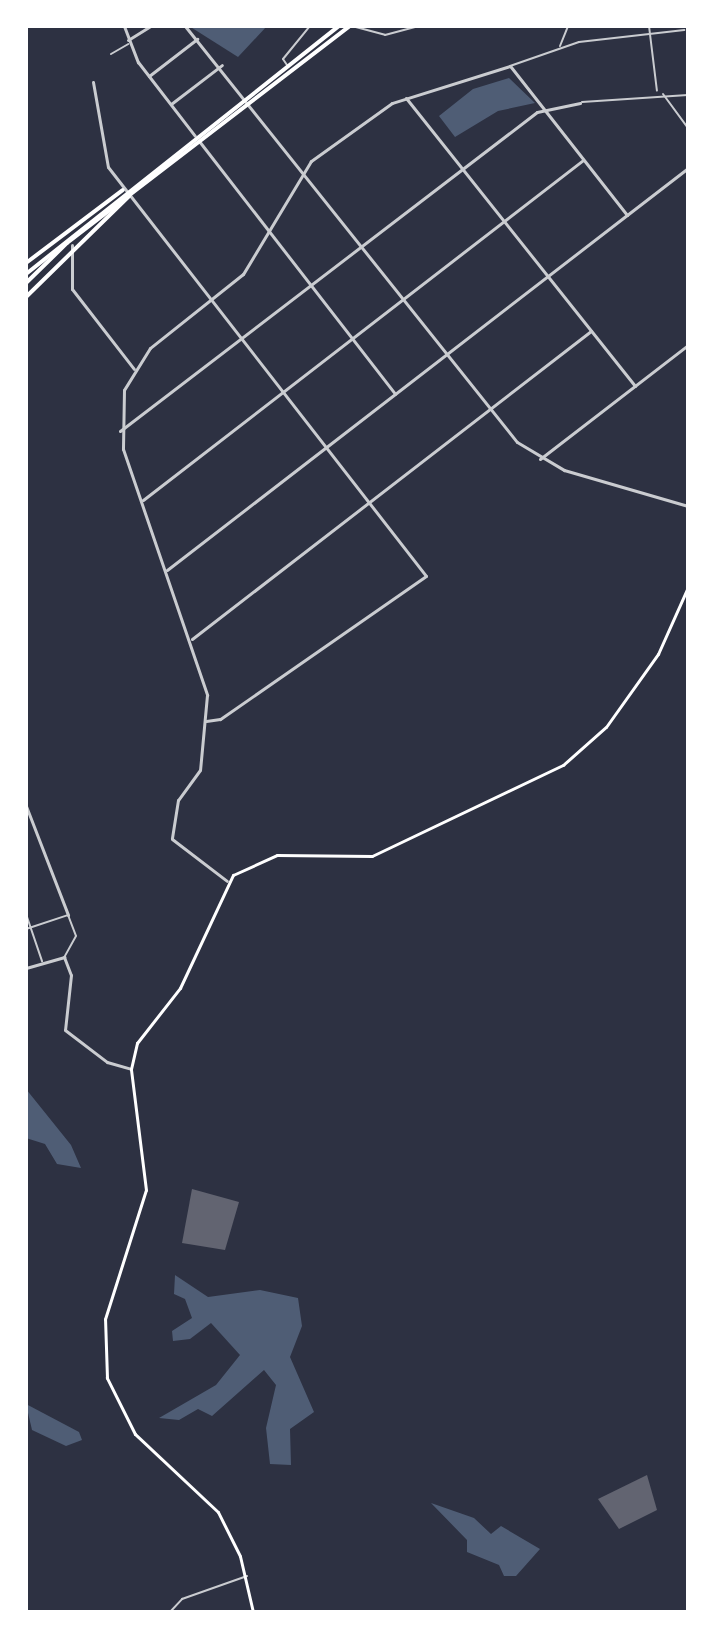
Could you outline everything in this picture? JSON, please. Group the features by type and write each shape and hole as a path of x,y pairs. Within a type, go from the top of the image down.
{"highway":[{"path":"26,283 287,65 339,26"},
{"path":"26,263 195,136 351,26"},
{"path":"26,274 126,189"},
{"path":"26,297 72,245 130,194"}],"main road":[{"path":"253,1612 247,1576 218,1512 135,1434 107,1378 105,1319 146,1190 131,1069 142,1034 185,979 227,881 277,855 372,856 563,765 601,733 658,654 688,587"}],"street":[{"path":"124,26 129,42 149,76 195,136"},
{"path":"111,54 150,26"},
{"path":"185,26 249,98 490,409 540,459 688,506"},
{"path":"287,65 283,59 310,26"},
{"path":"351,26 385,35 419,26"},
{"path":"560,47 568,26"},
{"path":"649,26 657,93"},
{"path":"227,881 171,837 178,800 200,770 207,695 120,431 134,369 243,274 303,167 365,119 406,98 560,47 684,30"},
{"path":"149,76 198,39"},
{"path":"171,104 222,65"},
{"path":"510,66 627,215"},
{"path":"93,82 103,160 327,446 425,579 220,719 205,721"},
{"path":"120,431 543,108 657,93 688,95"},
{"path":"662,93 688,128"},
{"path":"406,98 635,386"},
{"path":"199,141 395,394"},
{"path":"142,501 583,160"},
{"path":"167,570 688,168"},
{"path":"72,245 72,289 134,369"},
{"path":"191,639 591,331"},
{"path":"540,459 688,345"},
{"path":"26,806 76,936 64,957 26,968"},
{"path":"26,826 33,823"},
{"path":"26,914 43,962"},
{"path":"26,929 68,915"},
{"path":"64,957 71,975 65,1030 107,1062 131,1069"},
{"path":"170,1612 182,1599 247,1576"}],"water":[{"path":"189,26 267,26 238,57"},
{"path":"509,78 535,103 498,111 455,137 439,116 473,89"},
{"path":"26,1089 71,1145 81,1168 57,1164 45,1144 26,1138"},
{"path":"175,1275 208,1297 260,1290 298,1298 302,1326 290,1357 314,1412 290,1429 291,1465 270,1464 266,1428 276,1385 264,1370 212,1416 198,1409 179,1420 159,1418 216,1385 240,1355 211,1323 190,1339 173,1341 172,1331 192,1318 185,1299 174,1294"},
{"path":"26,1404 79,1432 82,1440 66,1446 32,1430"},
{"path":"431,1503 474,1518 491,1534 501,1526 540,1549 516,1576 504,1576 499,1565 467,1552 467,1540"}],"building":[{"path":"192,1189 239,1202 225,1250 182,1243"},
{"path":"647,1475 657,1510 619,1529 598,1499"}],"waterway":[{"path":"26,27 26,40"},
{"path":"26,54 26,80"}]}
